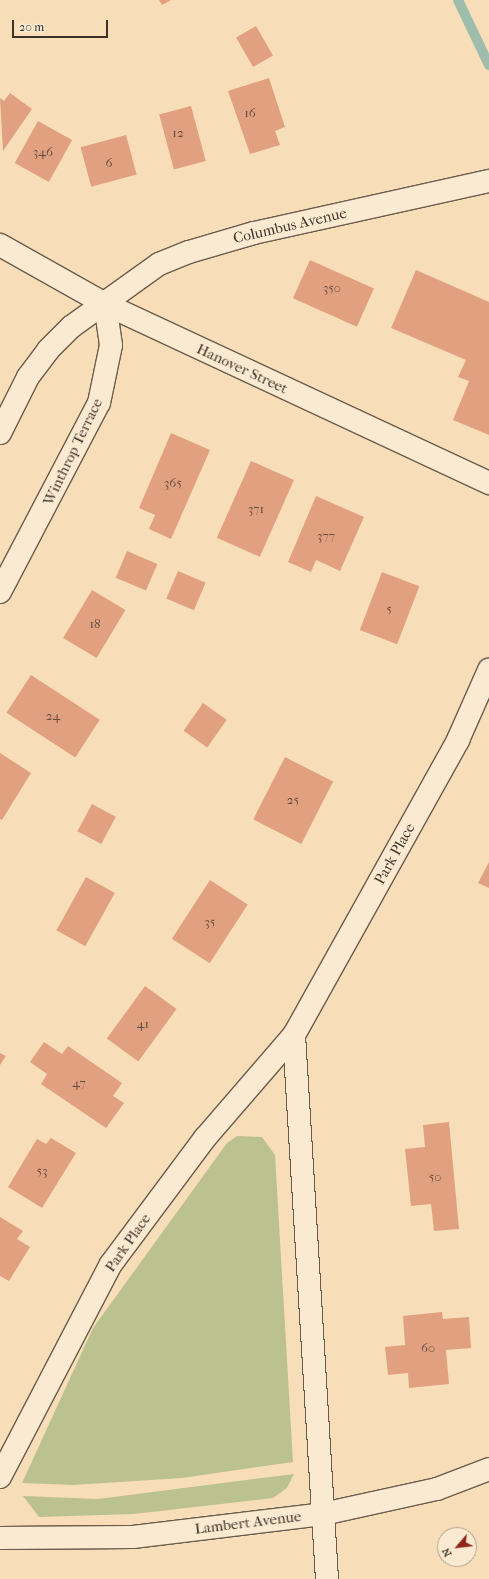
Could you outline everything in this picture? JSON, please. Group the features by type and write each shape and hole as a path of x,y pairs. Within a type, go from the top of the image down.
{"street":[{"name":"Columbus Avenue","path":"105,304 159,264 189,252 489,181"},
{"name":"Hanover Street","path":"0,245 105,304 489,483"},
{"path":"0,433 28,377 48,350 71,327 105,304"},
{"name":"Winthrop Terrace","path":"0,592 99,403 111,346 105,304"},
{"name":"Park Place","path":"0,1477 111,1264 205,1138 294,1035 458,740 489,670"},
{"path":"294,1035 327,1579"},
{"name":"Lambert Avenue","path":"0,1538 133,1537 323,1514 437,1489 489,1469"}],"green space":[{"path":"237,1136 262,1137 275,1155 293,1462 182,1478 73,1485 22,1483 93,1328 227,1143"},
{"path":"294,1474 287,1488 273,1498 134,1514 39,1517 23,1496 98,1499"}],"building":[{"path":"159,0 171,0 162,5"},
{"path":"256,26 273,55 253,67 236,38"},
{"path":"269,78 285,127 275,131 280,145 250,154 228,91"},
{"path":"10,93 32,109 3,151 0,98 4,101"},
{"path":"191,106 206,161 174,170 159,115"},
{"path":"38,121 72,140 49,182 15,163"},
{"path":"126,135 137,175 91,187 81,147"},
{"path":"310,260 374,288 357,327 293,298"},
{"path":"416,270 489,302 489,435 453,420 469,381 458,377 466,360 391,328"},
{"path":"171,433 210,450 171,539 149,529 155,515 139,508"},
{"path":"251,461 294,480 260,557 217,538"},
{"path":"316,496 364,517 340,571 316,560 311,572 288,562"},
{"path":"127,551 157,564 146,591 116,578"},
{"path":"178,571 206,583 194,610 166,599"},
{"path":"382,572 419,586 397,644 360,630"},
{"path":"92,590 125,610 97,658 63,638"},
{"path":"31,675 100,720 75,757 6,713"},
{"path":"203,703 227,720 207,747 183,731"},
{"path":"0,753 31,773 2,820 0,819"},
{"path":"285,757 333,782 301,844 253,819"},
{"path":"92,804 116,817 101,844 77,831"},
{"path":"489,862 489,888 478,883"},
{"path":"86,877 115,893 85,946 56,930"},
{"path":"210,880 248,905 210,963 172,939"},
{"path":"145,986 177,1009 138,1062 107,1039"},
{"path":"44,1042 62,1054 68,1046 122,1083 113,1096 124,1103 106,1128 41,1084 47,1074 30,1062"},
{"path":"0,1053 6,1056 0,1065"},
{"path":"449,1122 459,1229 434,1231 431,1204 411,1206 405,1149 425,1147 423,1125"},
{"path":"51,1138 76,1153 42,1208 8,1187 37,1139 46,1144"},
{"path":"0,1217 23,1231 17,1239 30,1247 9,1281 0,1276"},
{"path":"442,1312 443,1319 469,1317 471,1348 446,1350 449,1384 409,1388 408,1373 388,1375 385,1347 405,1345 403,1316"}],"waterway":[{"path":"458,0 489,65"}]}
